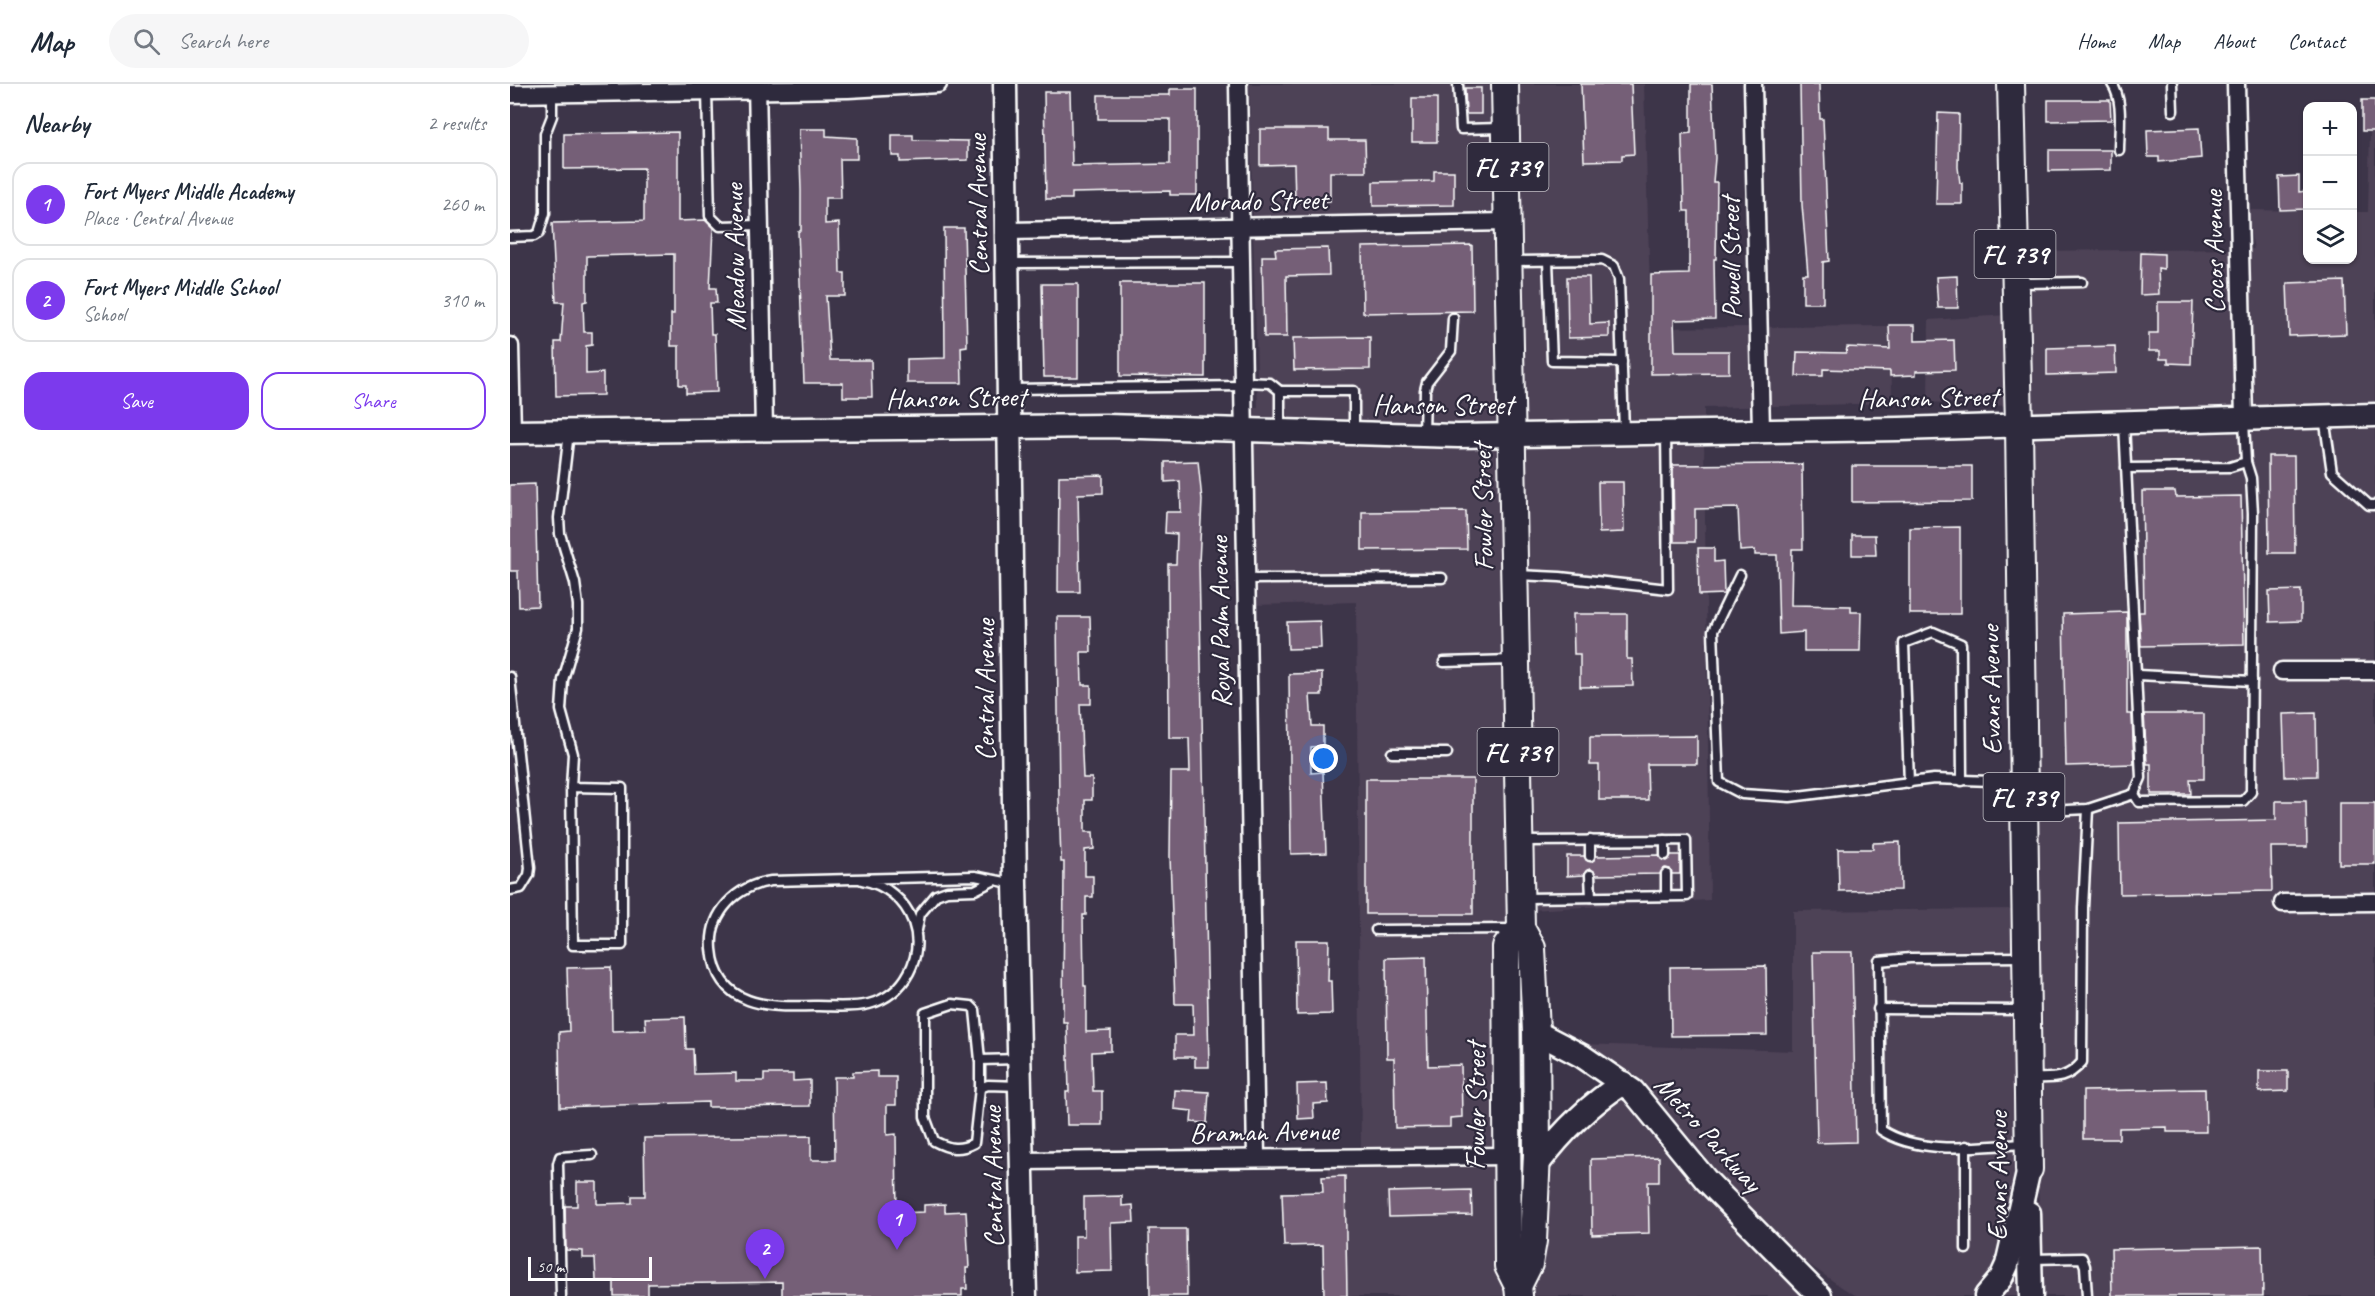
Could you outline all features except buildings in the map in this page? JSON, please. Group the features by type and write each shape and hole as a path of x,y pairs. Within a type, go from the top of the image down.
{"main road":[{"name":"Fowler Street","path":"1505,84 1520,898 1521,928 1532,948 1536,1032 1537,1165 1522,1282"},
{"name":"Evans Avenue","path":"2011,84 2019,425 2029,1157"},
{"name":"Fowler Street","path":"1521,928 1506,947 1506,1156 1508,1266 1522,1282"},
{"path":"1506,989 1536,1032"}],"street":[{"path":"510,94 938,84"},
{"name":"Central Avenue","path":"1005,84 1011,426 1004,883 1020,1059 1025,1296"},
{"name":"Royal Palm Avenue","path":"1238,84 1256,1158"},
{"name":"Powell Street","path":"1753,84 1761,430"},
{"name":"Cocos Avenue","path":"2236,84 2244,419"},
{"name":"Meadow Avenue","path":"757,87 764,429"},
{"name":"Morado Street","path":"1007,231 1509,222"},
{"path":"510,346 511,432"},
{"name":"Hanson Street","path":"511,432 1106,426 1280,433 1513,435 2375,415"},
{"path":"2282,671 2375,671"},
{"path":"2283,903 2375,902"},
{"name":"Metro Parkway","path":"1536,1032 1582,1056 1623,1083 1641,1101 1706,1180 1788,1260 1820,1296"},
{"path":"1537,1165 1556,1140 1597,1099 1623,1083"},
{"name":"Braman Avenue","path":"1022,1161 1506,1156"},
{"path":"1986,1296 2001,1278 2007,1265 2029,1157"},
{"name":"Evans Avenue","path":"2029,1157 2031,1296"},
{"path":"1788,1260 1838,1296"}],"lane":[{"path":"1458,84 1461,129 1506,128"},
{"path":"2112,84 2116,90 2119,107 2118,150"},
{"path":"2172,84 2172,111"},
{"path":"707,91 710,216 720,226 760,225"},
{"path":"510,237 534,236 539,233 545,213 545,134 552,116 552,94"},
{"path":"1510,261 1602,260 1614,266 1619,279 1624,433"},
{"path":"1548,261 1551,361 1622,362"},
{"path":"1008,263 1241,262"},
{"path":"2016,283 2082,282"},
{"path":"1424,435 1425,390 1427,382 1451,351 1453,318"},
{"path":"1011,389 1270,383 1280,391 1354,391 1354,434"},
{"path":"1280,391 1280,433"},
{"path":"2324,416 2331,472 2369,505 2375,505"},
{"path":"2134,794 2139,802 2242,801 2251,792 2253,513 2251,478 2246,462 2244,419"},
{"path":"2024,812 2088,809 2134,794 2141,778 2138,675 2124,422"},
{"path":"569,431 559,518 560,534 575,583 578,605 578,628 563,680 561,710 573,754 571,787 573,945 622,945 622,788 571,787"},
{"path":"1514,575 1560,577 1668,590 1666,432"},
{"path":"2126,468 2230,467 2246,462"},
{"path":"1740,575 1713,631 1719,782 1742,794 1790,797 1934,779 2023,783"},
{"path":"1246,579 1442,578"},
{"path":"1909,783 1904,643 1933,632 1961,644 1962,782"},
{"path":"1444,662 1516,660"},
{"path":"2138,675 2252,681"},
{"path":"510,676 530,868 529,875 521,888 510,890"},
{"path":"1392,753 1447,753"},
{"path":"2027,1078 2061,1077 2072,1074 2082,1062 2083,908 2088,809"},
{"path":"1590,840 1590,856"},
{"path":"1665,840 1665,855"},
{"path":"1519,841 1686,840 1687,896 1520,898"},
{"path":"1666,874 1666,896"},
{"path":"1590,875 1591,897"},
{"path":"975,876 1004,883 975,890 946,891 936,895 920,914 916,935 916,953 906,977 890,994 867,1004 760,1005 740,997 720,977 712,951 713,932 722,910 738,893 753,885 771,881 975,876"},
{"path":"862,880 879,885 896,896 911,917 916,935"},
{"path":"1376,930 1521,928"},
{"path":"2026,957 1910,958 1879,961 1878,1009 1881,1130 1897,1140 1950,1147 1966,1146 2029,1157"},
{"path":"952,1004 971,1006 975,1011 980,1060 980,1088 974,1143 964,1148 948,1149 934,1141 925,1118 925,1013 952,1004"},
{"path":"1878,1009 2026,1010"},
{"path":"980,1060 1020,1059"},
{"path":"980,1088 988,1085 1020,1086"},
{"path":"1966,1146 1966,1249"},
{"path":"561,1296 558,1164 560,1157 592,1155"},
{"path":"2029,1259 2082,1258 2085,1266 2087,1296"}],"shaded area":[{"path":"1249,84 1496,84 1504,425 1250,422 1250,408 1258,408"},
{"path":"1514,84 1644,84 1651,328 1891,326 1892,403 1704,408 1704,422 1521,425"},
{"path":"2370,132 2375,132 2375,405 2028,415 2024,251 2254,249 2246,210 2303,211 2303,264 2357,264 2357,212 2368,212"},
{"path":"2008,315 2010,406 1928,402 1929,320"},
{"path":"2375,424 2375,1296 2040,1296 2028,434"},
{"path":"1250,441 1504,445 1512,923 1510,1296 1332,1296 1328,1148 1361,1147 1356,602 1251,605"},
{"path":"1704,441 1710,900 1529,910 1521,444"},
{"path":"2017,909 2020,1168 1999,1261 1985,1284 1973,1296 1857,1296 1843,1288 1793,1253 1712,1173 1626,1070 1623,1072 1580,1044 1793,1051 1793,911"},
{"path":"1622,1095 1808,1296 1528,1296 1545,1168 1585,1123"},
{"path":"2020,1249 2023,1296 1998,1296"}],"place":[{"name":"Fort Myers Middle Academy","path":"897,1250"},
{"name":"Fort Myers Middle School","path":"765,1279"}]}
